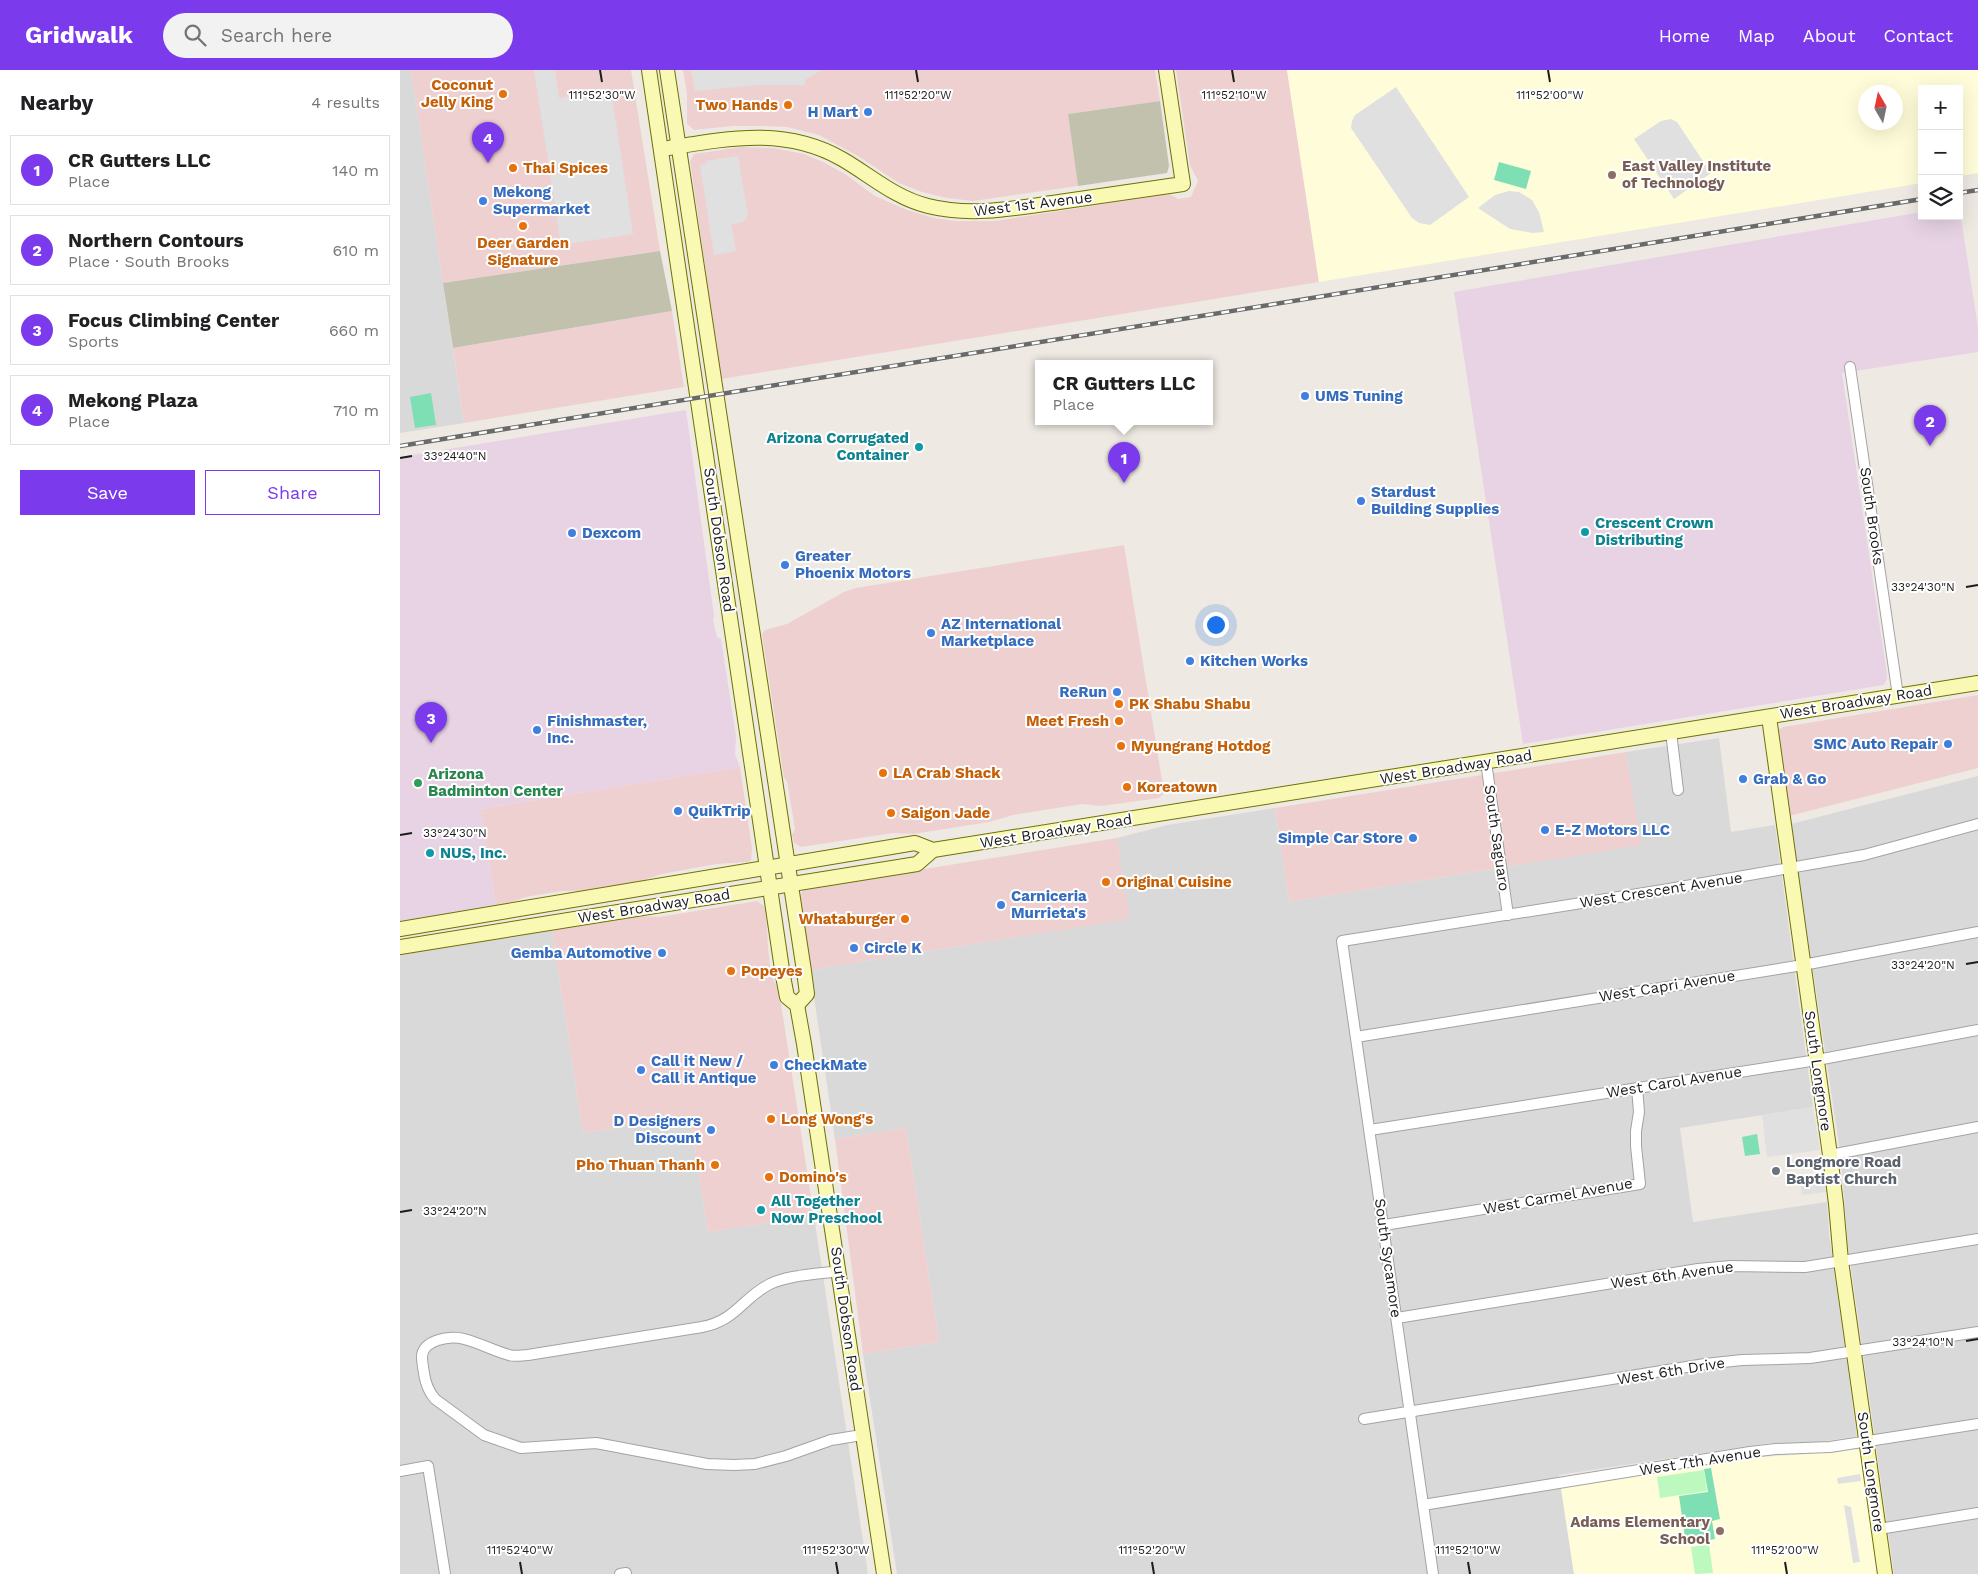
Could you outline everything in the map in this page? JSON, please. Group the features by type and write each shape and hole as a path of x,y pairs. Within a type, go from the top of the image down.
{"main road":[{"name":"South Dobson Road","path":"649,70 787,997 797,1005 884,1574"},
{"name":"South Dobson Road","path":"667,70 807,994 797,1005"},
{"name":"West 1st Avenue","path":"661,149 748,137 770,138 814,146 842,159 895,193 914,202 964,212 1007,209 1183,184 1166,70"},
{"path":"673,233 679,234 682,238 686,255 696,265"},
{"name":"West Broadway Road","path":"400,929 767,867 915,844 934,850 1978,683"},
{"name":"South Longmore","path":"1769,716 1830,1155 1841,1261 1885,1574"},
{"name":"West Broadway Road","path":"400,947 917,864 934,850"}],"street":[{"name":"South Brooks","path":"1850,367 1898,696"},
{"path":"1671,732 1678,790"},
{"name":"South Saguaro","path":"1486,762 1508,915"},
{"name":"West Crescent Avenue","path":"1342,941 1864,855 1978,824"},
{"name":"West Capri Avenue","path":"1356,1037 1803,964 1978,932"},
{"name":"South Sycamore","path":"1342,941 1433,1574"},
{"name":"West Carol Avenue","path":"1370,1130 1817,1060 1978,1030"},
{"name":"West Carmel Avenue","path":"1384,1224 1640,1184 1636,1146 1639,1112 1637,1088"},
{"path":"1830,1155 1978,1128"},
{"name":"West 6th Avenue","path":"1397,1318 1698,1269 1731,1266 1805,1267 1978,1239"},
{"path":"839,1271 778,1280 759,1291 729,1318 717,1324 682,1331 512,1356 459,1338 431,1342 424,1348 421,1354 425,1381 429,1392 437,1400 484,1435 521,1448 596,1442 707,1464 734,1466 755,1464 786,1456 831,1440 862,1435"},
{"name":"West 6th Drive","path":"1364,1419 1705,1364 1742,1360 1810,1358 1978,1332"},
{"name":"West 7th Avenue","path":"1423,1505 1750,1452 1830,1447 1978,1424"},
{"path":"400,1471 428,1466 445,1574"},
{"path":"1879,1529 1978,1513"}],"shaded area":[{"path":"400,70 411,70 464,423 400,433"},
{"path":"411,70 631,70 660,251 443,283"},
{"path":"534,70 555,70 559,98 611,90 633,234 561,245"},
{"path":"683,70 1155,70 1160,101 1068,114 1078,186 973,201 947,198 922,192 899,183 858,156 819,135 787,127 733,126 694,130 687,124 687,93"},
{"path":"691,70 822,70 805,80 805,85 757,85 695,91"},
{"path":"1176,70 1287,70 1319,282 721,379 690,161 694,154 742,147 773,148 804,154 845,174 875,196 907,210 934,218 956,221 995,221 1169,194 1178,199 1191,197 1198,181 1190,165"},
{"name":"East Valley Institute of Technology","path":"1287,70 1978,70 1978,173 1963,175 1963,85 1918,85 1918,184 1319,282"},
{"path":"1396,87 1469,197 1430,225 1419,223 1412,218 1351,128 1355,115"},
{"path":"1160,101 1169,166 1167,173 1078,186 1068,114"},
{"path":"1671,119 1677,122 1711,173 1674,199 1634,139 1661,121"},
{"path":"738,156 748,216 743,222 731,224 736,251 714,255 700,165 706,164 706,161"},
{"path":"1509,191 1519,192 1532,200 1539,212 1544,232 1533,233 1510,229 1478,208 1495,195"},
{"path":"1918,213 1918,220 1961,220 1978,328 1978,352 1842,373 1886,668 1887,678 1885,683 1883,685 1523,744 1454,292"},
{"path":"660,251 672,311 453,348 443,283"},
{"path":"672,311 684,387 464,423 453,348"},
{"path":"686,410 714,616 713,620 717,637 721,639 736,736 735,754 740,767 481,809 496,907 400,921 400,457"},
{"path":"1124,545 1164,793 1159,798 1101,806 1082,804 913,834 893,833 801,847 794,843 792,835 795,829 787,781 784,778 762,634 765,630 787,624 844,592 856,588"},
{"path":"1978,695 1978,768 1789,816 1778,730 1783,727"},
{"path":"1719,738 1731,832 1775,825 1813,1107 1680,1128 1693,1222 1827,1202 1829,1234 1857,1436 1808,1444 1770,1443 1559,1475 1574,1574 897,1574 863,1354 939,1342 906,1128 835,1139 810,970 1129,919 1117,838 1167,825 1275,808 1289,902 1640,845 1626,752"},
{"path":"1626,752 1641,845 1289,902 1275,808"},
{"path":"740,767 752,848 751,860 748,862 716,864 662,874 641,881 584,891 561,891 526,897 496,907 481,809"},
{"path":"1978,776 1978,1574 1894,1574 1848,1247 1841,1158 1791,824"},
{"path":"1117,838 1130,919 810,970 799,898 806,888"},
{"path":"757,901 766,910 771,975 779,991 814,1216 708,1232 690,1116 583,1133 552,930 638,916 659,917"},
{"path":"552,930 583,1133 690,1116 708,1232 814,1216 868,1574 400,1574 400,954"},
{"path":"1813,1107 1820,1150 1767,1157 1762,1115"},
{"path":"906,1128 939,1342 863,1354 835,1139"},
{"path":"1824,1178 1826,1192 1802,1195 1800,1181"},
{"name":"Adams Elementary School","path":"1860,1450 1878,1574 1574,1574 1561,1488 1750,1458"},
{"path":"1860,1474 1861,1481 1838,1484 1837,1478"},
{"path":"1844,1505 1851,1507 1860,1562 1853,1563"}],"green space":[{"path":"1499,162 1531,171 1526,189 1494,180"},
{"path":"431,393 436,425 415,428 410,397"},
{"path":"1757,1134 1760,1154 1745,1156 1742,1137"},
{"path":"1711,1468 1720,1519 1712,1521 1715,1539 1686,1544 1679,1496 1708,1492 1704,1469"},
{"path":"1704,1470 1707,1491 1660,1498 1657,1477"},
{"path":"1709,1544 1713,1573 1695,1574 1691,1547"}],"railway":[{"path":"1963,192 1978,190"},
{"path":"400,446 1918,200"}],"place":[{"name":"Coconut Jelly King","path":"503,94"},
{"name":"Two Hands","path":"788,105"},
{"name":"H Mart","path":"868,112"},
{"name":"Mekong Plaza","path":"488,163"},
{"name":"Thai Spices","path":"513,168"},
{"name":"East Valley Institute of Technology","path":"1612,175"},
{"name":"Mekong Supermarket","path":"483,201"},
{"name":"Deer Garden Signature","path":"523,226"},
{"name":"UMS Tuning","path":"1305,396"},
{"name":"Northern Contours","path":"1930,446"},
{"name":"Arizona Corrugated Container","path":"919,447"},
{"name":"CR Gutters LLC","path":"1124,483"},
{"name":"Stardust Building Supplies","path":"1361,501"},
{"name":"Crescent Crown Distributing","path":"1585,532"},
{"name":"Dexcom","path":"572,533"},
{"name":"Greater Phoenix Motors","path":"785,565"},
{"name":"AZ International Marketplace","path":"931,633"},
{"name":"Kitchen Works","path":"1190,661"},
{"name":"ReRun","path":"1117,692"},
{"name":"PK Shabu Shabu","path":"1119,704"},
{"name":"Meet Fresh","path":"1119,721"},
{"name":"Finishmaster, Inc.","path":"537,730"},
{"name":"Focus Climbing Center","path":"431,743"},
{"name":"SMC Auto Repair","path":"1948,744"},
{"name":"Myungrang Hotdog","path":"1121,746"},
{"name":"LA Crab Shack","path":"883,773"},
{"name":"Grab & Go","path":"1743,779"},
{"name":"Arizona Badminton Center","path":"418,783"},
{"name":"Koreatown","path":"1127,787"},
{"name":"QuikTrip","path":"678,811"},
{"name":"Saigon Jade","path":"891,813"},
{"name":"E-Z Motors LLC","path":"1545,830"},
{"name":"Simple Car Store","path":"1413,838"},
{"name":"NUS, Inc.","path":"430,853"},
{"name":"Original Cuisine","path":"1106,882"},
{"name":"Carniceria Murrieta's","path":"1001,905"},
{"name":"Whataburger","path":"905,919"},
{"name":"Circle K","path":"854,948"},
{"name":"Gemba Automotive","path":"662,953"},
{"name":"Popeyes","path":"731,971"},
{"name":"CheckMate","path":"774,1065"},
{"name":"Call it New / Call it Antique","path":"641,1070"},
{"name":"Long Wong's","path":"771,1119"},
{"name":"D Designers Discount","path":"711,1130"},
{"name":"Pho Thuan Thanh","path":"715,1165"},
{"name":"Longmore Road Baptist Church","path":"1776,1171"},
{"name":"Domino's","path":"769,1177"},
{"name":"All Together Now Preschool","path":"761,1210"},
{"name":"Adams Elementary School","path":"1720,1531"}]}
